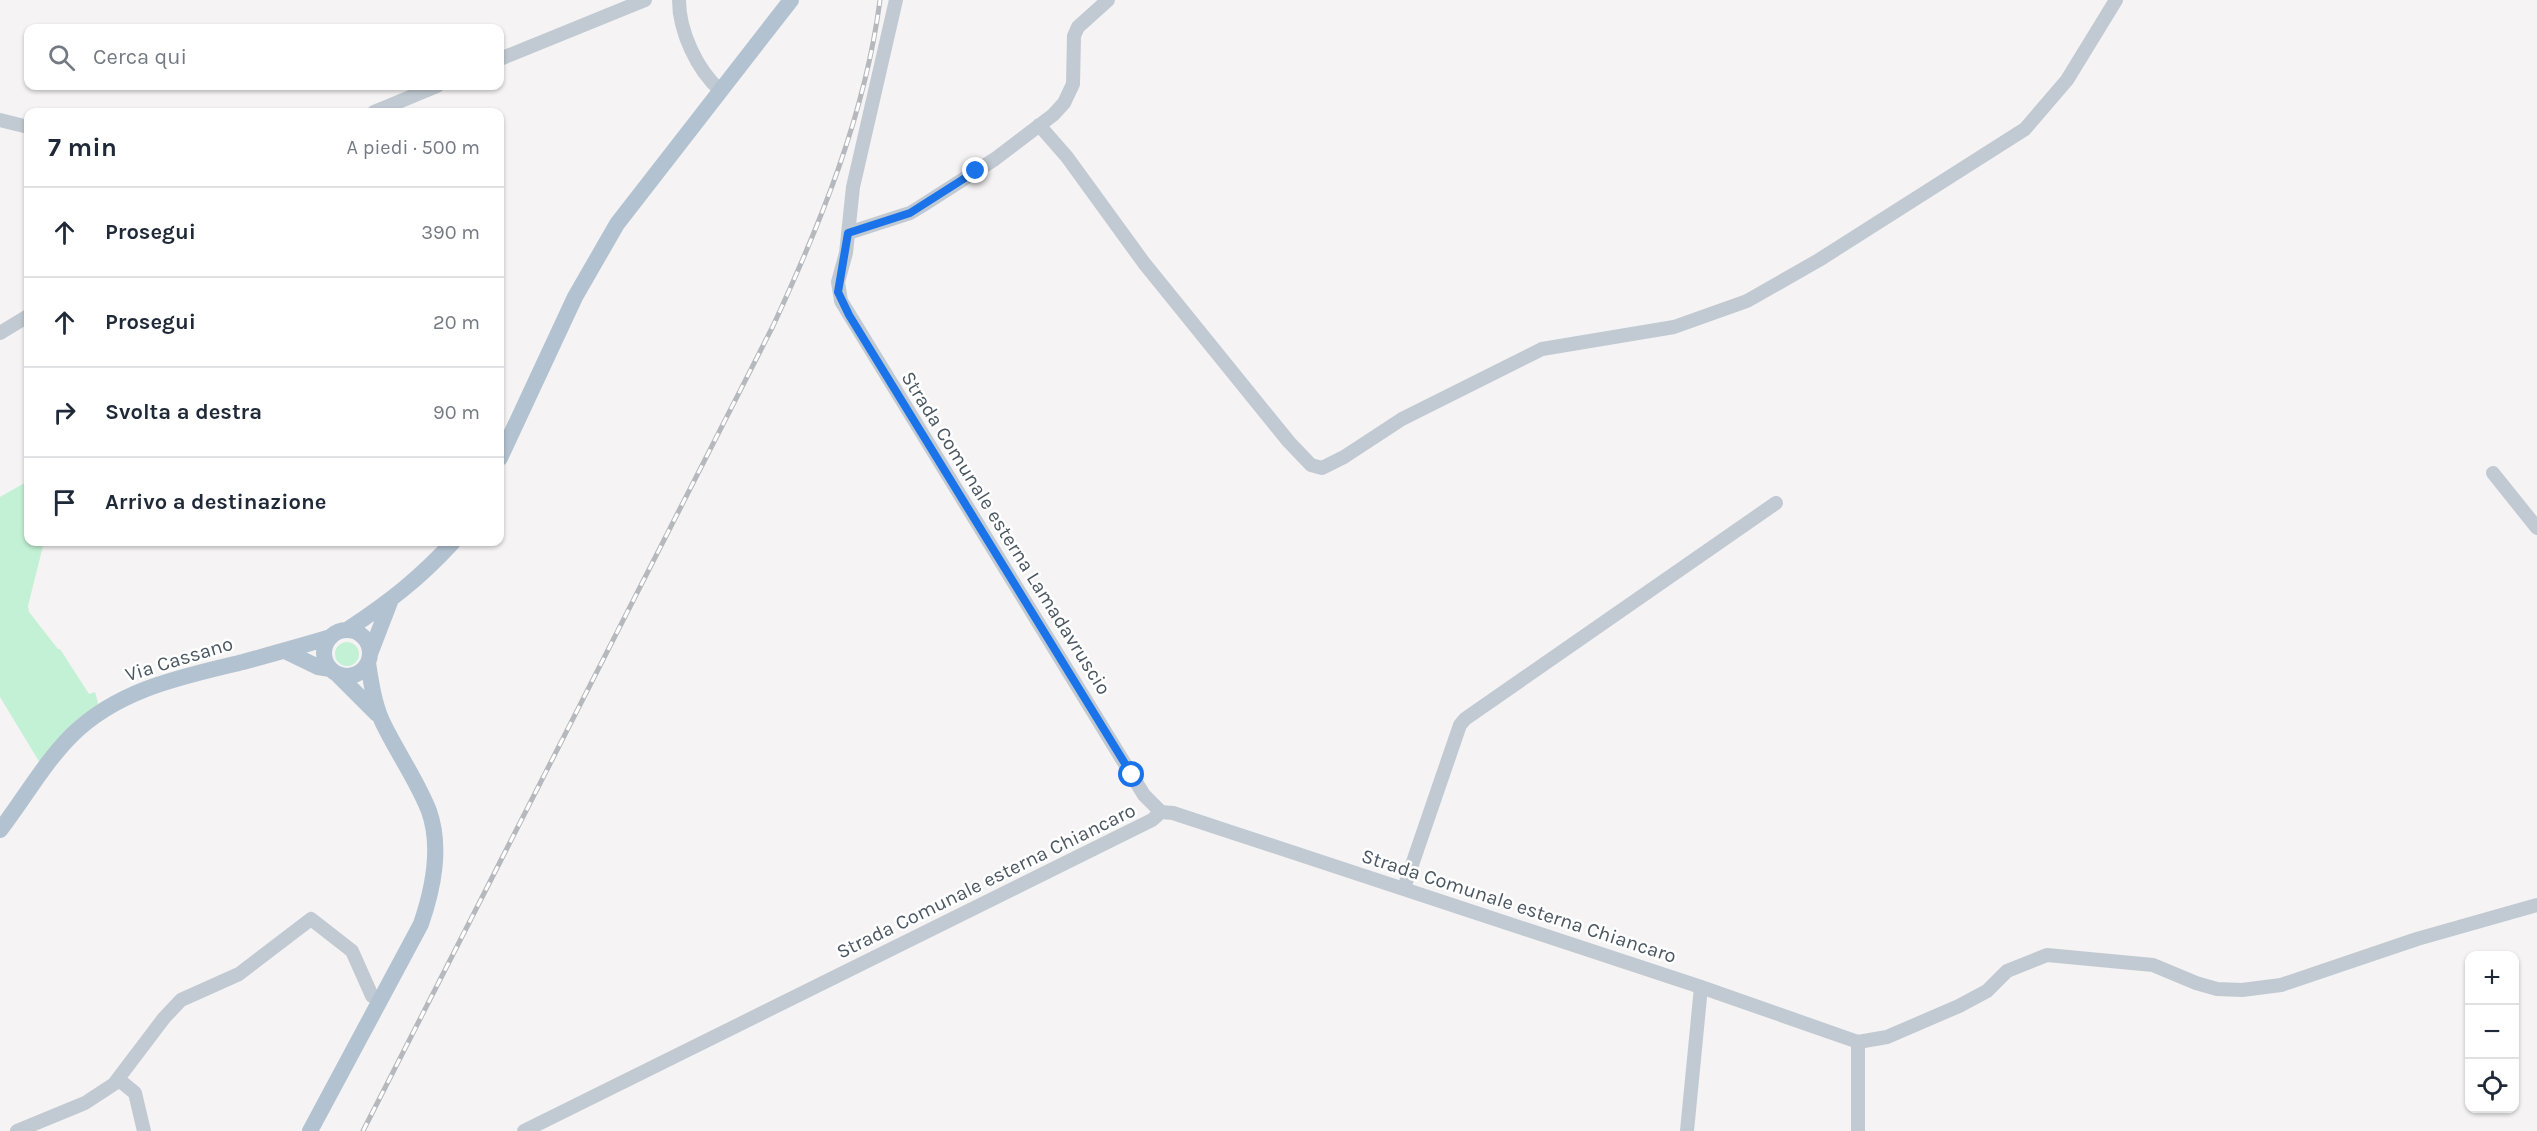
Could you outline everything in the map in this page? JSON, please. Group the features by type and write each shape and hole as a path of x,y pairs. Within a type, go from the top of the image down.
{"main road":[{"path":"504,449 575,297 617,224 791,0"},
{"path":"381,719 358,693 334,672 324,656 327,642 331,636 347,630 390,602 449,546"},
{"path":"285,651 318,667 352,676 364,669 390,602"},
{"path":"310,1131 423,916 431,890 435,848 429,812 381,719 374,695 369,646 361,635 347,630"},
{"name":"Via Cassano","path":"1,827 56,752 82,725 112,705 158,683 285,651 331,636"}],"street":[{"path":"504,57 645,0"},
{"path":"679,0 680,17 689,41 710,81 720,90"},
{"name":"Strada Comunale esterna Lamadavruscio","path":"896,0 853,187 838,292 845,308 1144,795 1161,812"},
{"path":"848,233 910,213 995,159 1064,104 1070,92 1074,72 1074,36 1078,27 1108,0"},
{"path":"1039,125 1067,157 1144,263 1289,442 1311,465 1322,468 1411,414 1542,350 1674,327 1747,301 1824,257 2025,129 2067,80 2116,0"},
{"path":"384,108 427,90"},
{"path":"0,120 24,126"},
{"path":"0,333 24,318"},
{"path":"2493,473 2537,528"},
{"path":"1404,888 1460,725 1465,719 1776,503"},
{"name":"Strada Comunale esterna Chiancaro","path":"524,1131 1142,826 1161,812 1173,813 1404,888 1858,1042 1887,1037 1959,1006 1987,991 2007,971 2048,955 2152,964 2196,983 2217,989 2262,988 2281,985 2417,939 2537,905"},
{"path":"17,1131 36,1127 85,1102 116,1081 164,1018 181,1000 239,974 311,919 352,951 372,996 380,1000"},
{"path":"1687,1131 1701,987"},
{"path":"1858,1042 1858,1131"},
{"path":"116,1081 135,1093 144,1131"}],"green space":[{"path":"24,483 24,546 43,546 28,606 29,612 60,649 89,694 95,692 98,703 95,710 40,763 0,697 0,497"},
{"path":"347,642 355,646 359,654 355,662 347,666 339,662 335,654 339,646"}],"railway":[{"path":"363,1131 773,326 808,247 839,167 864,85 880,0"}],"route":[{"path":"976,171 910,213 848,233 838,292 849,315 951,483 1132,775"}]}
